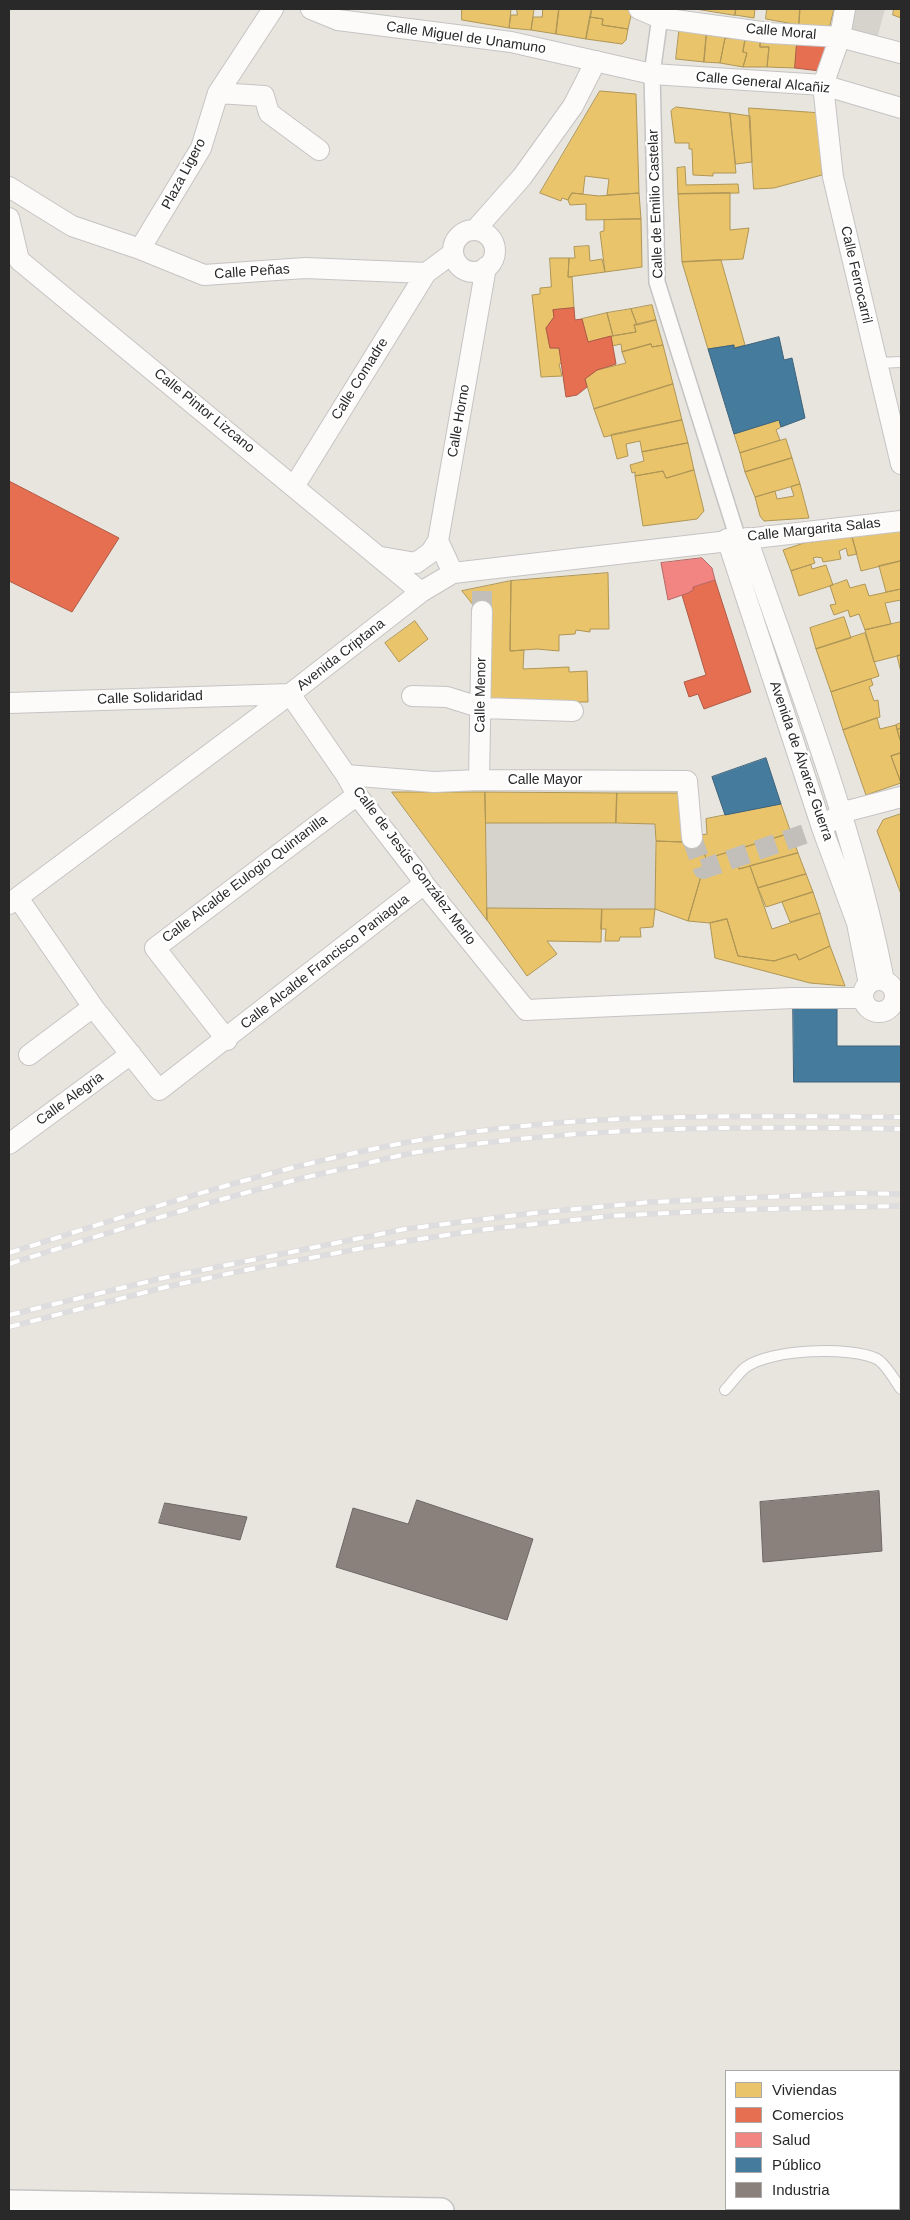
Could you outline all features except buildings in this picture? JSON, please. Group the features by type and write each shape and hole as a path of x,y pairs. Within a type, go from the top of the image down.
{"street":[{"name":"Plaza Ligero","path":"140,249 201,148 218,93 273,9"},
{"name":"Calle Miguel de Unamuno","path":"311,9 338,20 511,42 652,74"},
{"name":"Calle Moral","path":"639,9 769,33 840,37 901,54"},
{"path":"823,85 840,37 845,9"},
{"name":"Calle de Emilio Castelar","path":"660,14 652,74 657,282 737,539"},
{"path":"483,234 573,106 596,61"},
{"name":"Calle General Alcañiz","path":"652,74 823,85 901,108"},
{"name":"Calle Ferrocarril","path":"823,85 833,177 901,464"},
{"path":"218,93 264,96 269,113 319,150"},
{"name":"Calle Peñas","path":"9,186 72,226 140,249 204,275 305,268 426,273"},
{"name":"Calle Pintor Lizcano","path":"9,218 14,261 295,486 421,592"},
{"path":"461,234 483,234 495,251 491,263 480,271 466,270 456,260 453,253 454,246 461,234"},
{"path":"426,273 453,253"},
{"name":"Calle Horno","path":"438,541 486,267"},
{"name":"Calle Comadre","path":"295,486 426,273"},
{"name":"Calle Margarita Salas","path":"737,539 901,521"},
{"name":"Avenida Criptana","path":"13,901 290,694 421,592 453,572 482,578 737,539"},
{"name":"Avenida de Álvarez Guerra","path":"737,539 840,813 872,919 872,988"},
{"name":"Avenida de Álvarez Guerra","path":"737,539 822,828 857,922 872,988"},
{"path":"379,557 416,564 430,553 438,541"},
{"path":"438,541 453,572"},
{"name":"Calle Menor","path":"479,780 482,708 482,610"},
{"name":"Calle Solidaridad","path":"9,703 290,694"},
{"name":"Calle de Jesús González Merlo","path":"290,694 357,794 424,884 526,1010 794,998 872,988"},
{"path":"412,696 447,697 482,708 573,712"},
{"name":"Calle Mayor","path":"346,775 434,782 479,780 687,781 692,838"},
{"name":"Calle Alcalde Eulogio Quintanilla","path":"227,1040 155,948 357,794"},
{"path":"822,828 840,813 901,797"},
{"name":"Calle Alcalde Francisco Paniagua","path":"131,1054 159,1090 227,1040 424,884"},
{"path":"13,901 131,1054"},
{"path":"28,1055 93,1007"},
{"name":"Calle Alegria","path":"9,1144 131,1054"},
{"path":"9,2203 442,2211"}],"lane":[{"path":"877,363 901,362"},
{"path":"725,1390 746,1367 772,1357 822,1350 851,1350 879,1360 901,1389"}],"shaded area":[{"path":"847,9 885,9 874,50 838,43"},
{"path":"486,823 655,824 655,909 487,908"}],"tunnel":[{"path":"482,586 482,611"},
{"path":"692,838 703,869 822,828"}],"railway":[{"path":"9,1253 271,1173 378,1148 432,1138 549,1124 666,1117 901,1117"},
{"path":"9,1264 138,1224 268,1187 422,1151 549,1136 666,1129 901,1129"},
{"path":"9,1315 163,1278 405,1229 534,1213 651,1202 859,1193 901,1194"},
{"path":"9,1327 170,1286 246,1270 374,1246 480,1230 611,1216 726,1210 901,1206"}]}
